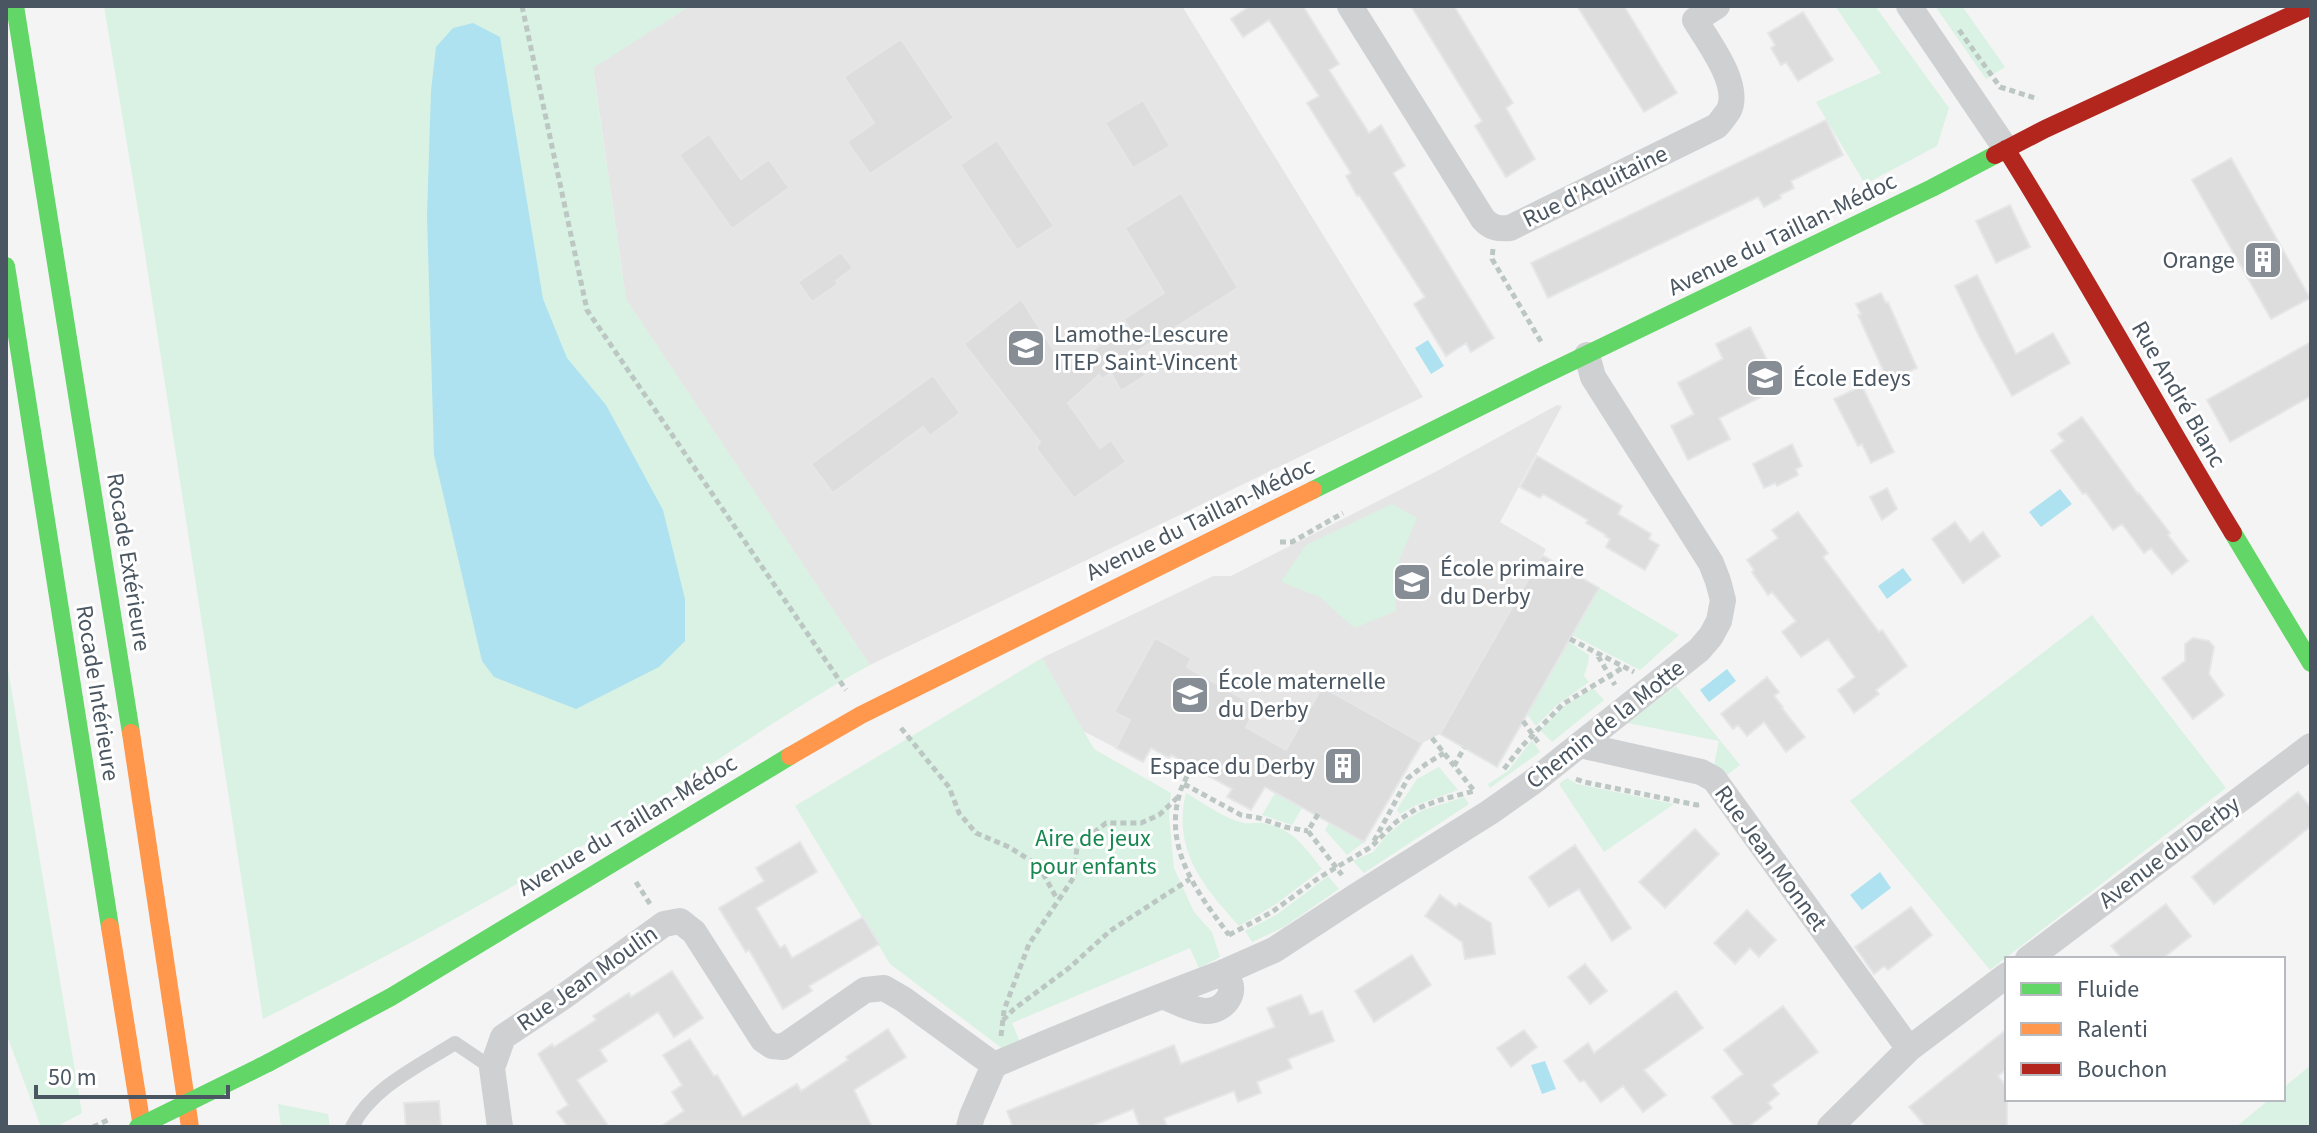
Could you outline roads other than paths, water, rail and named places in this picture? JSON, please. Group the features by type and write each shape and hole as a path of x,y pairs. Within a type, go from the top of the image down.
{"main road":[{"name":"Rocade Extérieure","path":"15,6 131,732 190,1127"},
{"name":"Avenue du Taillan-Médoc","path":"140,1127 391,997 838,727 1540,377 1853,227 2006,149 2311,6"},
{"name":"Rue André Blanc","path":"2006,149 2064,242 2174,435 2311,663"},
{"name":"Rocade Intérieure","path":"6,266 140,1127"}],"street":[{"name":"Rue d'Aquitaine","path":"1350,6 1483,219 1495,228 1510,228 1717,126 1730,109 1731,82 1700,11"},
{"path":"1909,6 2006,149"},
{"name":"Chemin de la Motte","path":"994,1065 1162,996 1193,1009 1219,1009 1232,992 1228,977 1222,973 1274,950 1490,812 1580,745 1699,650 1711,636 1719,621 1723,600 1711,563 1593,377 1587,355"},
{"name":"Rue Jean Monnet","path":"1580,745 1701,772 1714,779 1909,1049"},
{"name":"Avenue du Derby","path":"2031,957 2311,746"},
{"name":"Rue Jean Moulin","path":"492,1068 503,1037 664,924 680,921 694,932 763,1040 772,1046 783,1047 865,990 884,988 994,1065"},
{"path":"1830,1127 1909,1049 2005,977"},
{"path":"969,1127 994,1065"},
{"path":"492,1068 500,1127"}],"lane":[{"path":"352,1127 360,1111 386,1087 455,1043 492,1068"}],"water":[{"path":"473,23 500,37 543,299 567,358 606,405 663,510 685,599 685,641 659,667 576,709 494,677 482,661 434,455 427,216 431,91 436,47 453,28"},
{"path":"1428,340 1444,366 1431,374 1415,348"},
{"path":"2060,489 2072,504 2041,527 2029,512"},
{"path":"1903,568 1912,580 1887,599 1878,586"},
{"path":"1727,669 1736,681 1709,702 1700,690"},
{"path":"1880,872 1891,888 1862,910 1850,895"},
{"path":"1545,1061 1556,1089 1542,1094 1531,1065"}],"place":[{"name":"Orange","path":"2263,260"},
{"name":"Lamothe-Lescure ITEP Saint-Vincent","path":"1026,348"},
{"name":"École Edeys","path":"1765,378"},
{"name":"École primaire du Derby","path":"1412,582"},
{"name":"École maternelle du Derby","path":"1190,695"},
{"name":"Espace du Derby","path":"1343,766"}],"park label":[{"name":"Aire de jeux pour enfants","path":"1093,852"}]}
